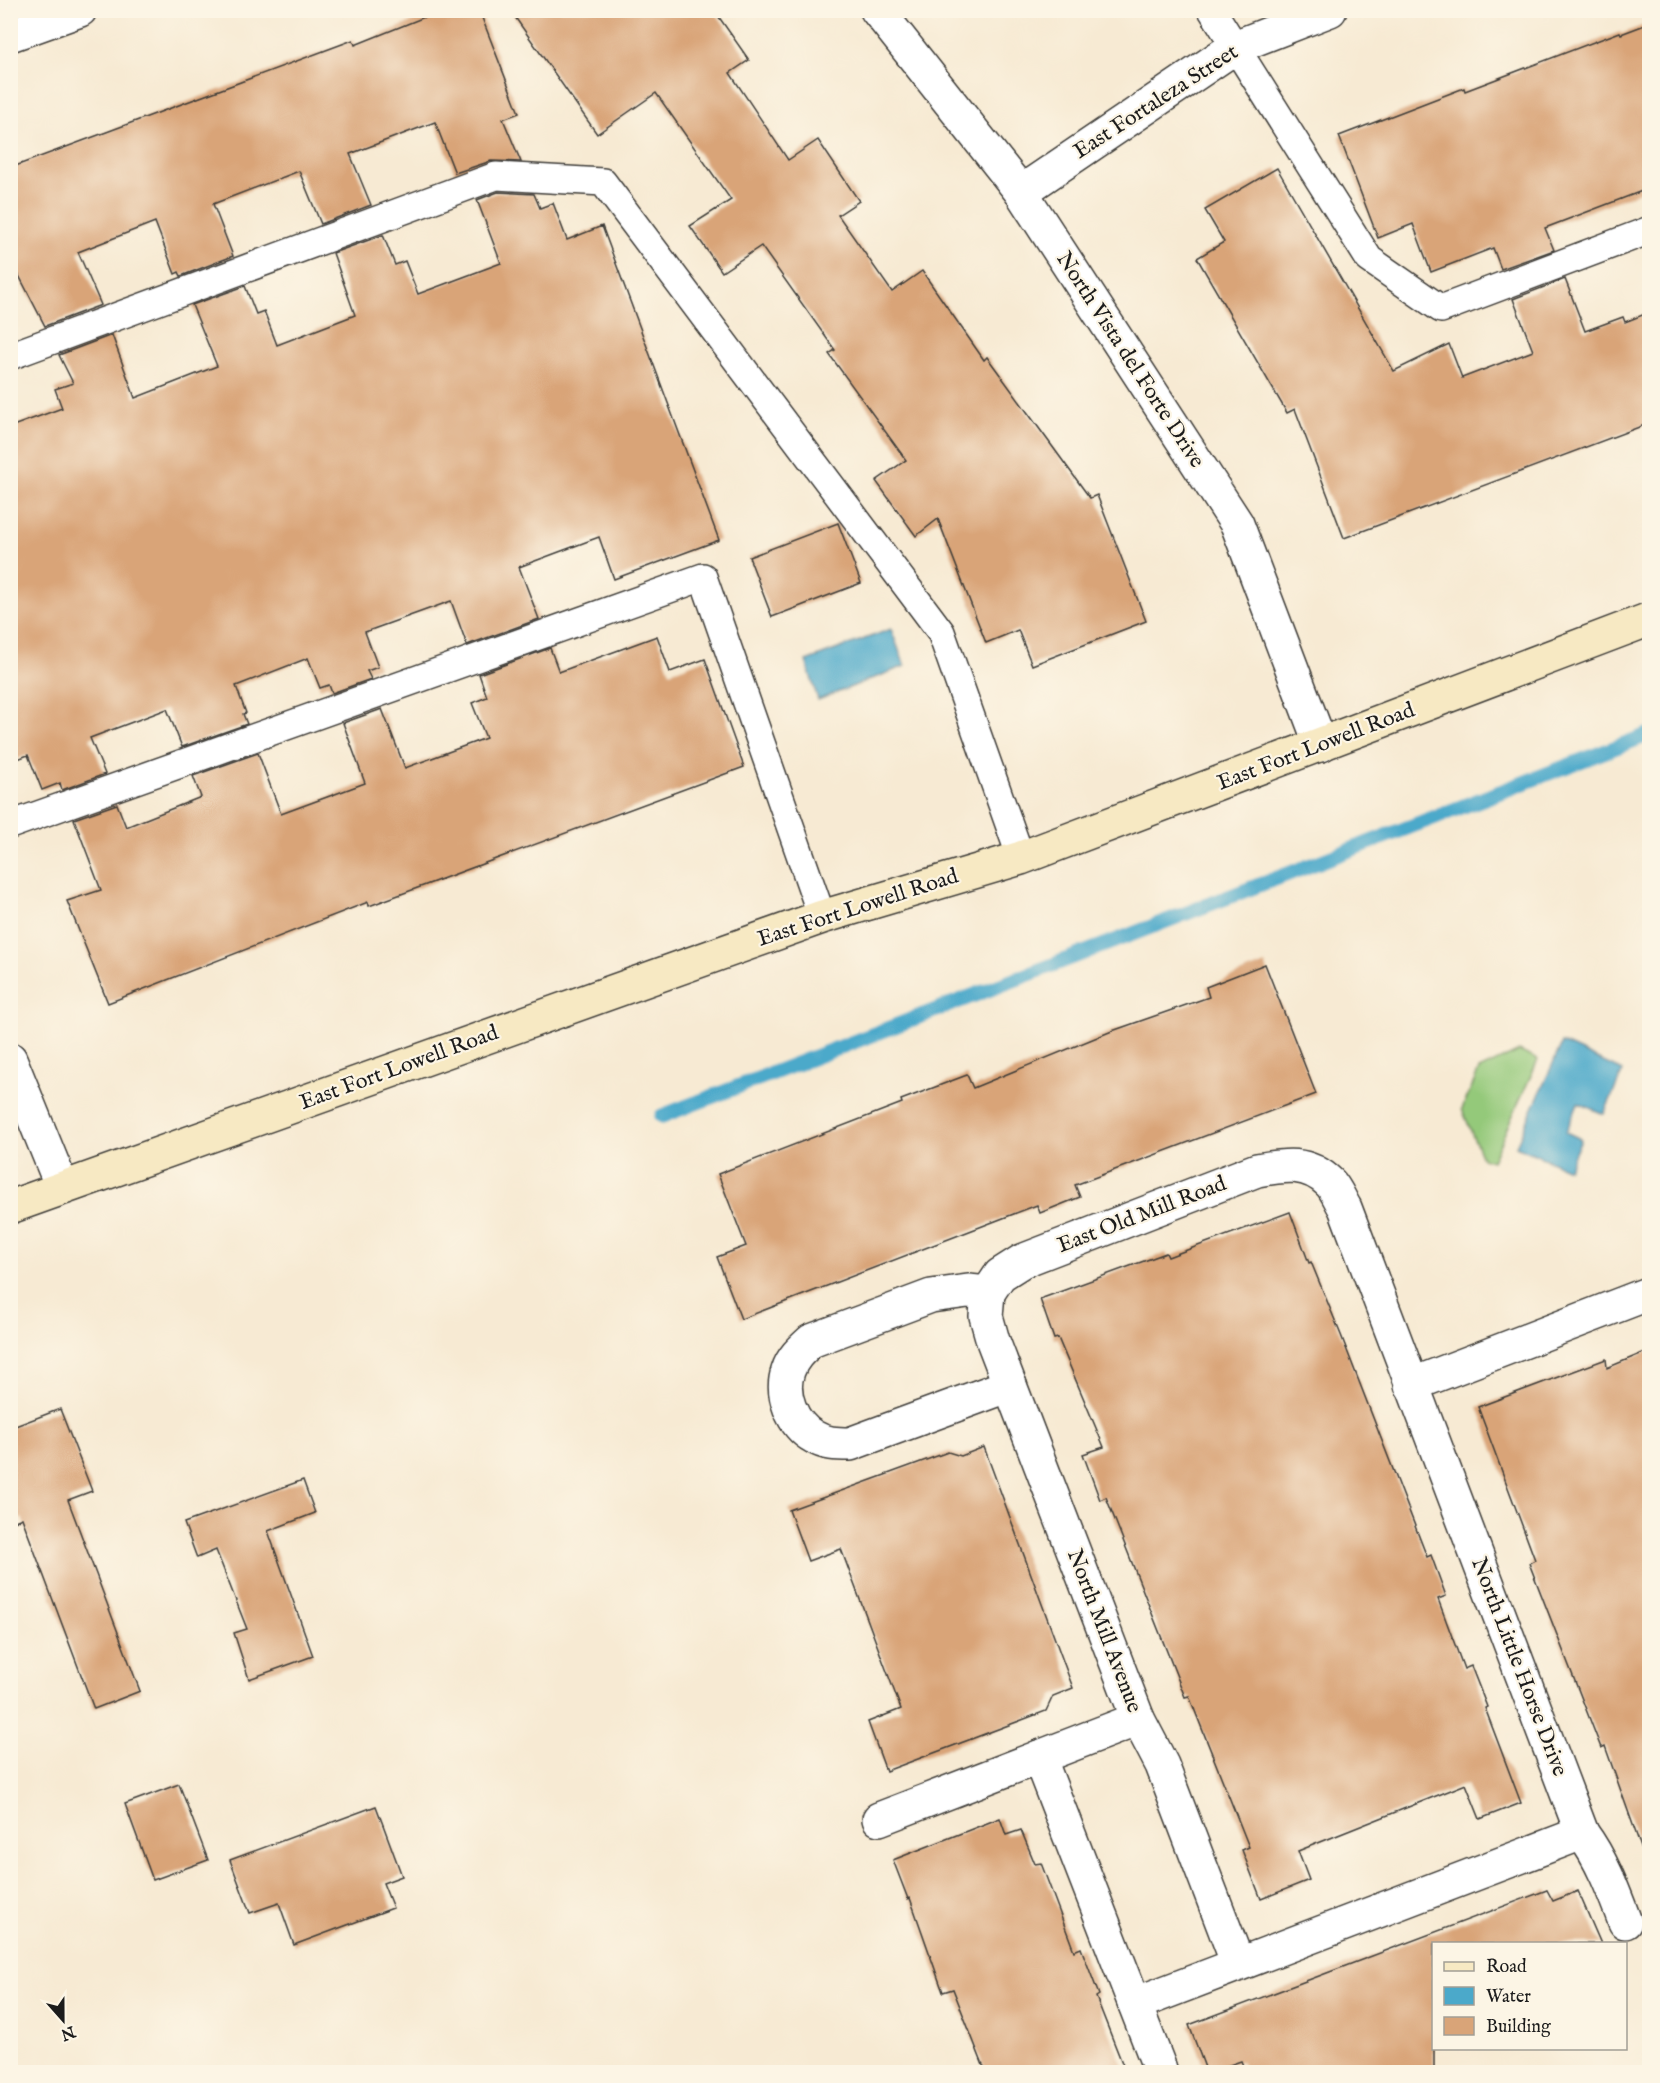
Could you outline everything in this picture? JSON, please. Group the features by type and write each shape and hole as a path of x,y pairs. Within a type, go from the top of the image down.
{"main road":[{"name":"East Fort Lowell Road","path":"10,1207 822,917 1022,858 1650,619"}],"street":[{"path":"10,35 80,10"},
{"name":"North Vista del Forte Drive","path":"877,10 1021,192 1237,524 1321,745"},
{"name":"East Fortaleza Street","path":"1021,192 1235,48 1330,10"},
{"path":"10,1059 62,1187"},
{"name":"East Old Mill Road","path":"988,1293 1000,1275 1022,1261 1257,1170 1316,1157"},
{"name":"North Little Horse Drive","path":"1316,1157 1345,1208 1582,1833 1596,1851 1625,1922"},
{"path":"988,1293 968,1291 931,1296 811,1341 797,1354 788,1371 785,1390 789,1409 812,1437 829,1443 850,1444 1010,1385"},
{"name":"North Mill Avenue","path":"988,1293 986,1316 993,1341 1138,1719 1162,1765 1238,1964"},
{"path":"1411,1385 1650,1293"},
{"path":"879,1819 1138,1719"},
{"path":"1039,1757 1160,2069"},
{"path":"1135,2004 1582,1833"}],"lane":[{"path":"1212,10 1369,259 1441,309 1650,230"},
{"path":"10,356 496,176 603,182 941,632 1022,858"},
{"path":"10,825 703,577 822,917"}],"green space":[{"path":"1519,1051 1538,1060 1492,1161 1482,1158 1462,1109 1479,1070"}],"water":[{"path":"891,629 905,666 818,700 806,661"},
{"path":"1562,1043 1623,1071 1604,1114 1578,1103 1566,1132 1581,1139 1568,1169 1516,1146"}],"building":[{"path":"442,10 479,10 519,113 503,119 521,162 491,161 455,173 435,122 350,154 371,205 321,224 299,171 213,204 233,256 181,276 179,272 175,274 155,222 78,252 101,305 45,326 10,258 10,168 353,40 355,45"},
{"path":"510,10 714,10 749,60 730,73 788,160 818,140 859,201 838,215 892,292 922,271 984,360 987,357 1090,498 1097,495 1146,621 1032,665 1018,630 986,643 938,519 916,536 876,481 906,460 829,354 835,350 761,246 722,272 690,226 731,200 656,93 597,134"},
{"path":"1650,23 1650,188 1545,228 1554,250 1501,269 1493,248 1431,272 1413,224 1378,238 1339,136 1464,88 1465,91 1620,32 1621,34"},
{"path":"1277,168 1394,371 1449,344 1462,378 1533,351 1513,299 1565,279 1585,331 1623,317 1625,322 1650,312 1650,423 1344,538 1295,409 1287,413 1197,258 1224,242 1205,210"},
{"path":"498,192 534,194 540,208 553,203 567,240 602,226 719,540 614,579 599,537 519,567 539,619 467,645 451,601 365,632 378,667 367,671 371,679 332,693 329,685 320,688 308,658 236,686 246,713 243,714 247,724 182,747 167,709 90,738 105,774 62,790 60,783 42,790 28,755 10,762 10,427 62,408 55,389 73,383 59,355 112,335 135,398 217,366 192,305 245,286 256,314 264,311 277,345 355,315 333,253 383,235 395,265 405,261 418,294 501,263 477,200"},
{"path":"838,523 861,583 772,617 749,557"},
{"path":"657,636 670,672 705,659 744,767 369,906 368,902 108,1003 67,901 101,890 74,819 117,804 126,827 201,797 193,776 258,753 281,814 365,783 343,723 382,709 405,768 486,738 472,703 487,697 479,674 550,648 559,672"},
{"path":"1265,964 1316,1094 1075,1185 1080,1197 1040,1213 1037,1205 741,1319 717,1257 746,1246 718,1174 902,1103 901,1100 967,1075 973,1088 1112,1031 1209,997 1206,987"},
{"path":"1290,1212 1309,1263 1311,1262 1341,1335 1427,1557 1431,1555 1446,1596 1438,1599 1464,1669 1471,1666 1521,1803 1480,1819 1466,1784 1298,1851 1309,1880 1261,1899 1242,1850 1249,1847 1189,1696 1185,1697 1106,1497 1100,1500 1083,1454 1104,1447 1058,1338 1054,1339 1040,1299 1166,1253 1168,1257"},
{"path":"1650,1350 1650,1855 1644,1856 1605,1746 1601,1748 1529,1563 1535,1560 1478,1407 1606,1359 1607,1368"},
{"path":"60,1409 92,1491 68,1500 140,1691 94,1709 22,1518 10,1523 10,1428"},
{"path":"984,1447 1073,1688 1053,1696 1046,1711 886,1771 868,1722 901,1709 841,1549 808,1561 789,1510 948,1452 961,1456"},
{"path":"303,1480 315,1513 268,1531 313,1656 249,1679 234,1633 247,1629 216,1550 197,1558 184,1523"},
{"path":"179,1784 208,1860 153,1880 125,1804"},
{"path":"376,1806 402,1876 383,1883 393,1908 294,1945 279,1903 250,1913 230,1860"},
{"path":"1000,1818 1006,1835 1021,1830 1035,1864 1041,1863 1074,1951 1081,1948 1099,1995 1096,1997 1126,2073 986,2073 953,1989 943,1992 910,1898 908,1899 893,1860"},
{"path":"1547,1890 1553,1901 1578,1891 1600,1942 1432,1942 1434,2073 1246,2073 1241,2061 1207,2073 1189,2025"}],"waterway":[{"path":"662,1116 1650,734"}]}
